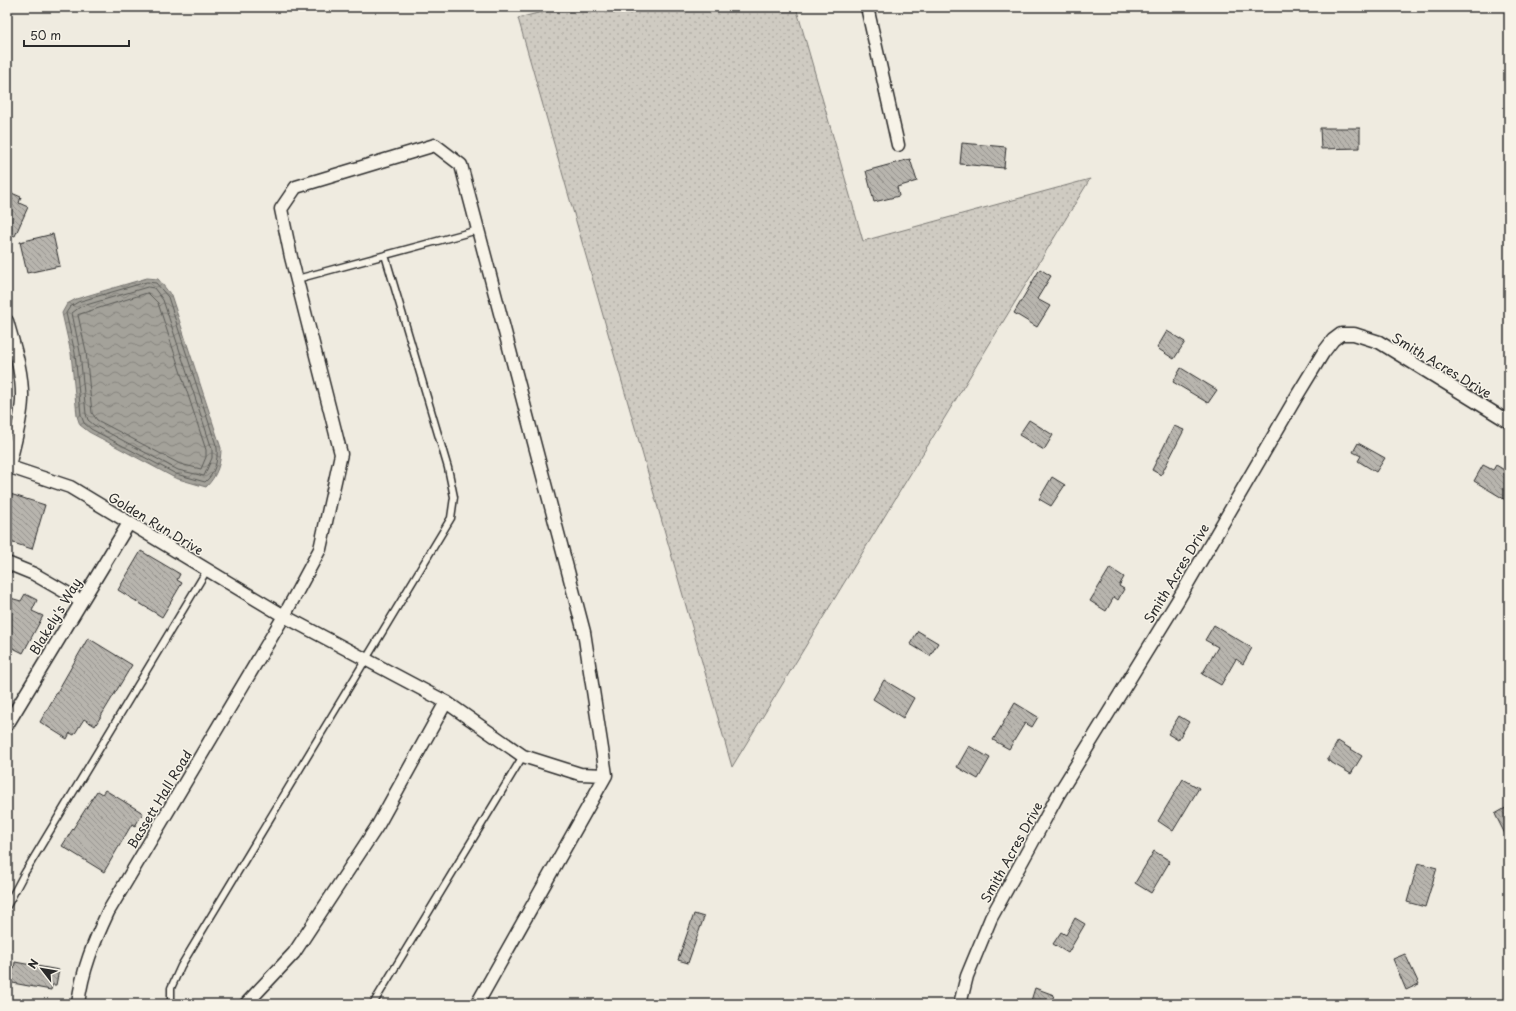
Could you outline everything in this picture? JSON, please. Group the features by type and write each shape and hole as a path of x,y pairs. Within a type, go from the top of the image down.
{"street":[{"path":"867,7 898,145"},
{"name":"Bassett Hall Road","path":"78,1004 81,980 89,956 108,912 284,616 320,549 341,454 297,279 281,208 296,187 435,144 461,165 478,230"},
{"path":"477,1004 606,775 584,632 478,230"},
{"path":"7,321 10,342 19,367 22,399 18,427 8,466"},
{"name":"Smith Acres Drive","path":"960,1004 967,976 991,918 1055,802 1178,600 1302,387 1333,340 1341,334 1354,334 1379,342 1509,422"},
{"name":"Golden Run Drive","path":"8,466 70,488 284,616 446,702 523,756 580,774 606,775"},
{"name":"Blakely's Way","path":"7,725 129,523"},
{"path":"7,563 34,574 81,601"},
{"path":"246,1004 294,953 378,825 446,702"}],"lane":[{"path":"297,279 478,230"},
{"path":"171,1004 171,988 181,966 451,518 454,497 448,468 385,255"},
{"path":"7,906 24,874 208,570"},
{"path":"373,1004 523,756"}],"shaded area":[{"path":"562,7 796,7 863,241 1090,179 732,767 518,18"}],"water":[{"path":"147,278 158,279 171,295 221,448 218,469 206,487 175,478 89,432 80,425 77,416 71,353 62,313 67,304 76,299"}],"building":[{"path":"1320,128 1360,128 1360,148 1321,149"},
{"path":"962,143 1006,147 1004,168 960,164"},
{"path":"910,159 917,181 897,187 899,196 874,202 866,171"},
{"path":"7,191 21,197 19,203 28,207 15,236 7,233"},
{"path":"53,234 60,266 27,273 20,242"},
{"path":"1040,269 1051,276 1037,299 1050,306 1037,327 1014,313"},
{"path":"1167,331 1185,342 1174,359 1157,348"},
{"path":"1181,368 1217,390 1208,403 1173,382"},
{"path":"1029,420 1053,435 1044,450 1019,435"},
{"path":"1174,426 1184,430 1161,475 1152,470"},
{"path":"1358,443 1385,458 1376,472 1358,461 1361,456 1353,452"},
{"path":"1483,465 1493,470 1496,465 1506,471 1504,474 1509,477 1509,502 1474,481"},
{"path":"1052,477 1065,485 1051,506 1039,499"},
{"path":"7,493 45,505 32,549 7,541"},
{"path":"141,551 180,574 177,580 182,583 162,617 118,590"},
{"path":"1110,568 1124,577 1119,586 1124,589 1118,600 1114,597 1106,611 1090,601"},
{"path":"25,594 37,600 32,611 43,616 23,653 7,645 7,597 21,601"},
{"path":"1214,625 1252,648 1243,664 1236,659 1221,685 1202,674 1218,647 1205,640"},
{"path":"918,631 938,643 930,656 910,644"},
{"path":"88,638 132,665 95,726 84,719 74,735 70,733 67,739 40,722"},
{"path":"884,680 914,698 903,718 873,699"},
{"path":"1015,703 1038,717 1032,727 1025,723 1009,749 993,740"},
{"path":"1179,716 1189,722 1178,740 1168,734"},
{"path":"1338,741 1362,756 1351,774 1327,760"},
{"path":"969,746 990,758 978,779 957,767"},
{"path":"1183,779 1199,788 1173,831 1158,821"},
{"path":"105,790 143,813 135,826 132,824 104,872 62,846 97,791 102,794"},
{"path":"1509,806 1509,842 1495,814"},
{"path":"1154,851 1170,861 1151,893 1135,883"},
{"path":"1418,863 1437,868 1425,907 1407,902"},
{"path":"694,914 704,917 688,963 678,960"},
{"path":"1075,918 1085,924 1068,953 1053,944 1061,932 1066,935"},
{"path":"1405,954 1419,984 1406,990 1393,959"},
{"path":"15,962 59,970 56,985 52,985 51,990 7,982 9,968 14,969"},
{"path":"1035,988 1054,995 1051,1004 1030,1004"}]}
